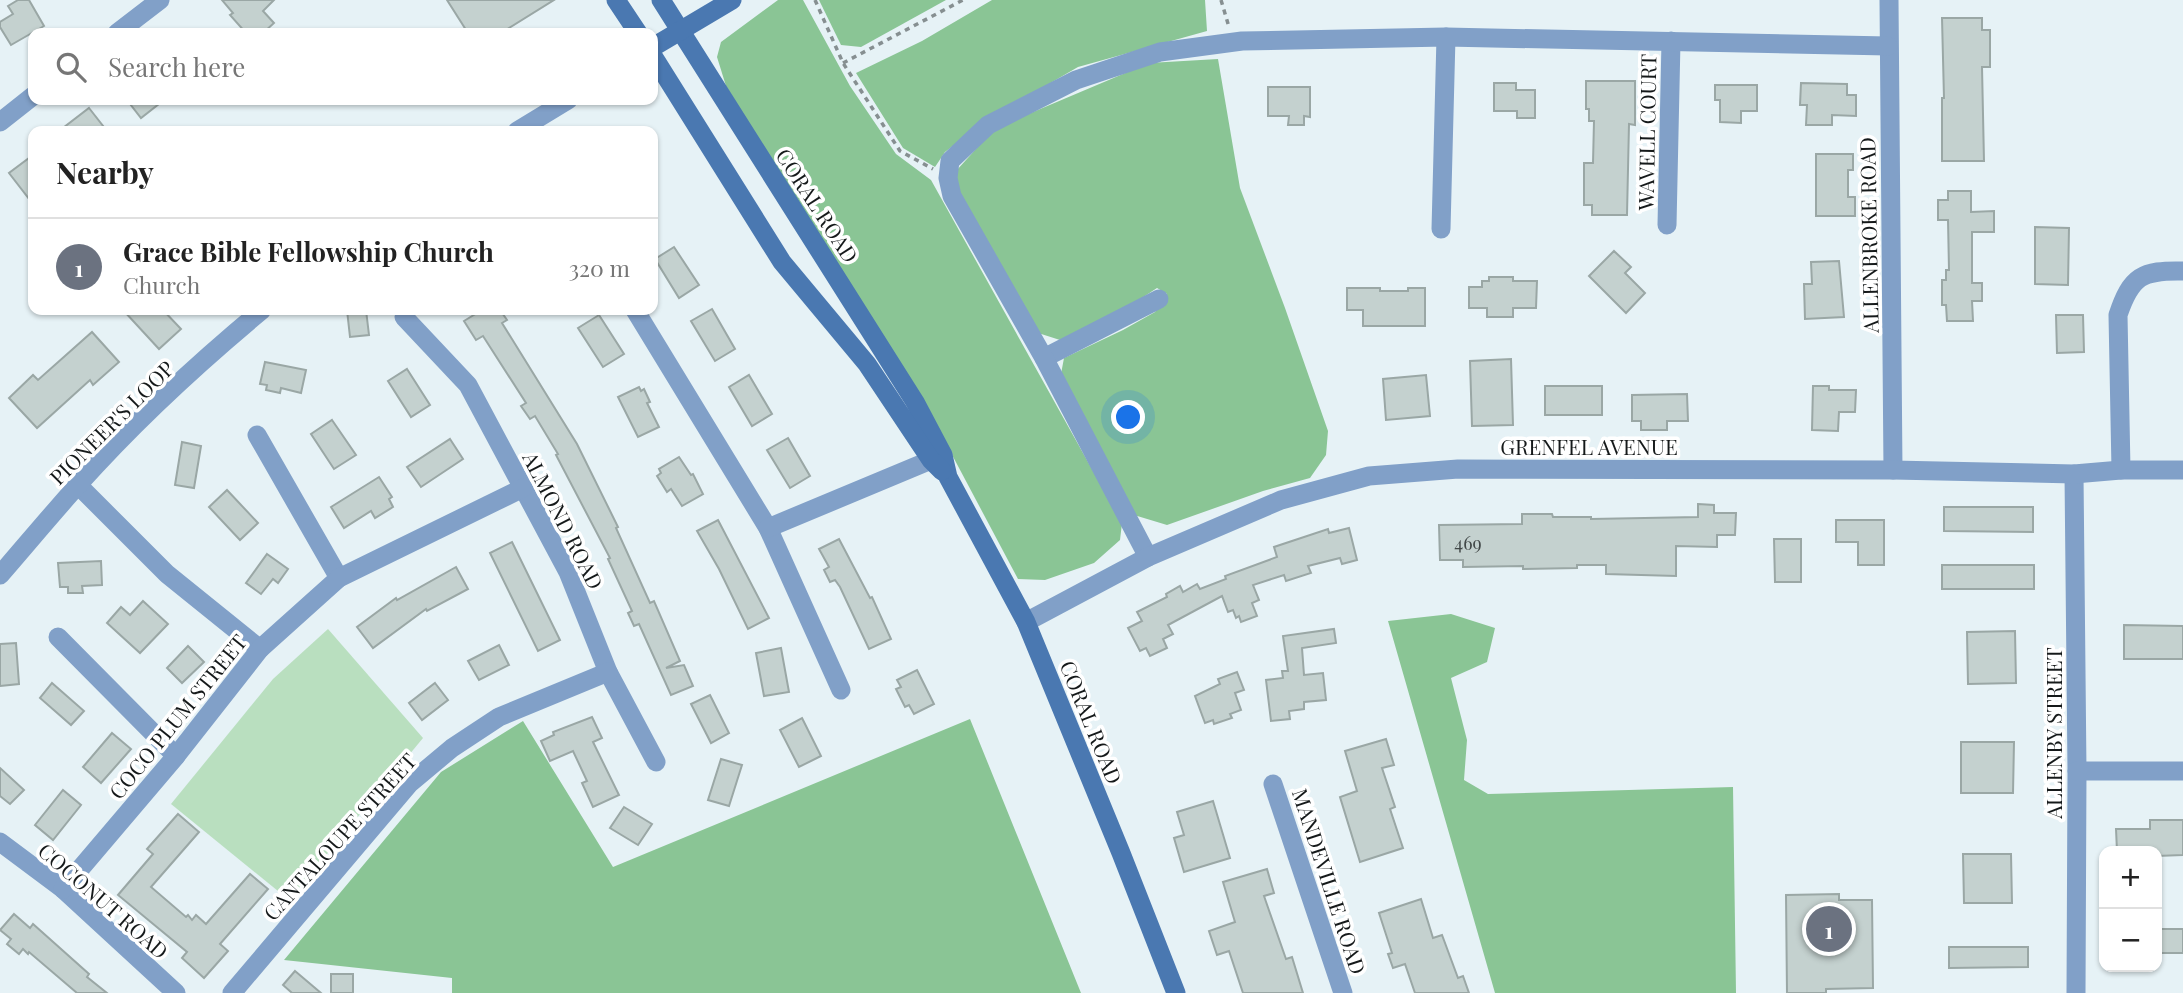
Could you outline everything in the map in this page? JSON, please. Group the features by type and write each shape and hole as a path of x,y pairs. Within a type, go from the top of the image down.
{"main road":[{"path":"616,0 635,28"},
{"name":"CORAL ROAD","path":"660,0 908,390 937,458"},
{"path":"658,44 732,0"},
{"name":"CORAL ROAD","path":"658,64 782,261 867,364 937,458 948,477 1026,622 1116,840 1175,993"}],"street":[{"path":"124,28 160,0"},
{"name":"ALLENBROKE ROAD","path":"1889,0 1893,470"},
{"path":"1148,557 1044,358 952,196 948,178 950,161 988,125 1076,80 1160,52 1242,41 1446,37 1888,46"},
{"path":"1441,229 1446,37"},
{"name":"WAVELL COURT","path":"1667,225 1671,41"},
{"path":"0,122 28,100"},
{"path":"525,126 560,105"},
{"path":"2121,470 2118,316 2125,294 2136,280 2158,271 2183,271"},
{"path":"1044,358 1159,299"},
{"name":"PIONEER'S LOOP","path":"0,575 78,485 144,417 256,315"},
{"path":"638,315 768,528 841,690"},
{"name":"ALMOND ROAD","path":"404,317 468,385 577,591 608,672 656,762"},
{"path":"257,435 339,578"},
{"path":"768,528 937,458"},
{"name":"GRENFEL AVENUE","path":"1026,622 1148,557 1282,500 1369,476 1458,468 1893,470 2074,474 2121,470 2183,470"},
{"name":"ALLENBY STREET","path":"2074,474 2076,993"},
{"path":"78,485 167,574 260,649"},
{"name":"COCO PLUM STREET","path":"63,889 176,756 260,649 339,578 523,488"},
{"path":"58,637 176,756"},
{"name":"CANTALOUPE STREET","path":"232,993 409,784 452,748 499,717 608,672"},
{"path":"2077,771 2183,771"},
{"name":"MANDEVILLE ROAD","path":"1273,784 1343,993"},
{"name":"COCONUT ROAD","path":"0,842 63,889 176,993"}],"path":[{"path":"814,0 843,63 900,152 948,178"},
{"path":"843,63 962,0"}],"green space":[{"path":"778,0 803,0 850,86 896,154 931,180 1122,523 1120,540 1094,563 1045,580 1018,579 950,451 726,86 717,57 721,42"},
{"path":"819,0 946,0 861,47 841,45"},
{"path":"992,0 1205,0 1207,31 1078,67 985,121 945,152 935,167 903,148 856,73 922,41"},
{"path":"1218,59 1240,188 1328,431 1326,455 1310,478 1263,491 1167,525 1134,515 1061,374 1064,358 1155,312 1167,294 1157,288 1116,315 1060,340 1035,332 956,196 956,171 995,128 1149,63"},
{"path":"1451,614 1495,628 1487,662 1451,678 1467,740 1464,780 1488,794 1733,787 1736,993 1495,993 1388,621"},
{"path":"328,629 423,738 289,900 171,804 273,679"},
{"path":"970,719 1081,993 452,993 452,978 284,960 441,772 523,721 613,867"}],"building":[{"path":"18,0 29,0 44,26 28,28 28,35 11,45 0,27 0,22 13,14 8,6"},
{"path":"222,0 274,0 263,11 274,23 268,28 242,28 230,15 233,13"},
{"path":"447,0 554,0 509,28 465,28"},
{"path":"1942,18 1982,18 1982,30 1990,30 1990,67 1982,67 1984,161 1942,161"},
{"path":"1586,81 1635,81 1635,125 1629,124 1627,215 1592,215 1592,205 1584,205 1584,163 1593,163 1594,121 1589,121 1589,109 1586,109"},
{"path":"1494,83 1516,83 1516,90 1535,90 1535,118 1517,118 1517,111 1494,111"},
{"path":"1801,83 1847,84 1847,95 1856,95 1856,116 1832,115 1832,125 1806,125 1807,105 1800,105"},
{"path":"1715,85 1757,85 1757,111 1741,111 1741,123 1720,122 1720,100 1715,100"},
{"path":"1268,87 1310,87 1310,117 1304,116 1304,125 1288,125 1289,116 1268,116"},
{"path":"131,105 158,105 141,118"},
{"path":"89,108 103,126 66,126"},
{"path":"1816,154 1853,154 1853,170 1848,170 1848,197 1855,197 1855,216 1816,216"},
{"path":"28,159 28,198 9,173"},
{"path":"1948,191 1971,191 1971,212 1994,211 1994,232 1972,232 1972,283 1982,283 1982,301 1972,301 1973,321 1947,321 1946,305 1942,305 1942,280 1946,280 1946,270 1949,270 1948,220 1938,220 1938,200 1948,200"},
{"path":"2035,227 2069,228 2068,285 2035,284"},
{"path":"674,247 699,285 679,298 658,264 658,257"},
{"path":"1614,251 1631,267 1625,273 1645,293 1626,313 1589,276"},
{"path":"1839,261 1844,317 1805,319 1804,284 1812,284 1811,262"},
{"path":"1489,277 1537,281 1536,308 1513,308 1513,317 1487,317 1487,308 1469,308 1469,287 1482,287 1482,281 1489,281"},
{"path":"1347,288 1408,291 1408,288 1425,288 1425,326 1363,326 1363,310 1347,310"},
{"path":"712,309 735,349 715,361 691,321"},
{"path":"128,315 168,315 181,329 159,349"},
{"path":"348,315 367,315 369,335 350,337"},
{"path":"474,315 504,315 507,320 502,323 577,444 618,527 616,528 650,603 654,601 680,661 666,668 684,665 693,686 671,695 639,624 634,626 628,613 632,611 608,559 610,558 556,455 558,454 535,416 530,419 521,406 526,403 483,336 476,340 464,321"},
{"path":"599,315 624,354 603,367 578,328"},
{"path":"2056,315 2083,315 2084,352 2057,353"},
{"path":"92,332 119,362 93,385 90,380 37,428 9,398 33,375 38,380"},
{"path":"1511,359 1513,425 1472,426 1470,361"},
{"path":"265,362 306,370 301,393 281,388 280,393 266,390 267,385 260,384"},
{"path":"407,369 430,405 411,417 388,381"},
{"path":"749,375 772,414 752,426 729,387"},
{"path":"1426,375 1430,416 1386,420 1383,379"},
{"path":"1545,386 1602,386 1602,415 1545,415"},
{"path":"1813,386 1829,386 1829,390 1856,390 1855,412 1839,412 1838,431 1812,430"},
{"path":"639,387 641,391 644,389 650,402 647,403 659,427 638,437 618,397"},
{"path":"1687,394 1688,421 1667,421 1667,430 1641,430 1641,421 1632,421 1632,395"},
{"path":"332,420 356,455 334,469 311,434"},
{"path":"788,438 810,476 790,488 767,450"},
{"path":"450,439 463,459 421,487 407,467"},
{"path":"182,442 201,446 194,488 175,485"},
{"path":"679,457 691,475 693,474 703,494 682,506 671,489 667,492 657,476 661,473 659,469"},
{"path":"379,477 392,497 389,499 393,507 375,518 371,511 344,528 331,507"},
{"path":"227,490 258,523 240,540 209,507"},
{"path":"1698,504 1714,505 1714,513 1736,513 1735,535 1717,535 1717,547 1676,546 1676,576 1606,574 1606,565 1523,569 1523,566 1463,567 1463,560 1440,560 1439,525 1522,524 1522,514 1552,514 1553,517 1591,519 1698,517"},
{"path":"1944,507 2033,507 2033,532 1944,531"},
{"path":"718,520 769,618 748,629 697,531"},
{"path":"1836,520 1884,520 1884,565 1858,565 1858,542 1836,542"},
{"path":"1349,528 1357,560 1342,564 1340,558 1308,566 1311,573 1286,581 1284,575 1253,585 1259,600 1252,603 1257,616 1241,622 1233,610 1228,612 1222,596 1168,625 1173,634 1163,639 1167,648 1150,656 1146,648 1140,651 1128,628 1142,621 1137,612 1167,597 1166,594 1180,586 1183,592 1197,584 1200,589 1226,579 1225,576 1277,557 1274,547 1328,529 1329,533"},
{"path":"839,539 870,598 872,597 891,639 869,649 840,587 835,580 830,582 824,570 829,567 819,549"},
{"path":"1774,539 1801,539 1801,582 1775,582"},
{"path":"512,542 560,640 538,651 490,553"},
{"path":"267,554 288,569 278,583 273,579 261,594 246,583"},
{"path":"101,561 102,585 82,586 83,593 68,593 68,587 60,587 58,563"},
{"path":"1942,565 2034,565 2034,589 1942,589"},
{"path":"456,567 468,589 427,611 426,609 373,648 357,627 396,598 397,600"},
{"path":"143,601 168,624 140,653 107,623 121,607 130,615"},
{"path":"2124,625 2183,626 2183,659 2124,659"},
{"path":"1334,629 1336,643 1302,648 1304,675 1323,673 1326,700 1304,702 1304,709 1289,711 1290,719 1271,721 1266,680 1283,678 1282,671 1288,671 1283,636"},
{"path":"2015,631 2016,683 1968,684 1967,632"},
{"path":"16,643 19,684 0,686 0,644"},
{"path":"499,645 509,665 479,680 468,661"},
{"path":"188,646 204,662 182,683 167,668"},
{"path":"781,648 789,692 764,696 756,653"},
{"path":"917,670 934,704 914,714 909,705 905,707 896,689 901,687 897,680"},
{"path":"1237,672 1244,690 1235,693 1241,710 1230,714 1232,718 1214,724 1213,720 1205,723 1195,696 1220,684 1218,679"},
{"path":"52,683 84,711 71,725 40,698"},
{"path":"435,683 448,700 422,720 409,703"},
{"path":"710,695 729,733 711,743 691,704"},
{"path":"592,717 602,738 593,742 619,795 593,807 582,783 587,781 573,751 550,761 541,741 554,735 553,732"},
{"path":"802,718 821,756 799,767 780,730"},
{"path":"112,733 131,749 101,783 83,767"},
{"path":"1386,739 1394,765 1382,768 1395,807 1390,809 1403,848 1360,862 1340,797 1357,791 1345,751"},
{"path":"1961,742 2014,742 2013,793 1961,793"},
{"path":"721,759 742,765 729,806 708,800"},
{"path":"0,768 24,790 10,804 0,796"},
{"path":"63,790 81,805 53,840 35,825"},
{"path":"1213,801 1230,858 1184,872 1174,838 1184,835 1177,812"},
{"path":"624,807 652,824 638,845 610,828"},
{"path":"178,814 199,832 151,887 186,917 188,915 192,920 196,915 206,924 250,874 268,889 220,944 228,951 204,978 182,958 187,952 118,895 153,854 147,849"},
{"path":"2150,820 2183,820 2183,855 2162,856 2162,846 2117,846 2116,829 2150,829"},
{"path":"1963,854 2011,854 2012,903 1964,903"},
{"path":"1267,869 1274,893 1264,896 1286,959 1292,957 1303,993 1243,993 1229,951 1217,955 1209,931 1235,922 1223,882"},
{"path":"1839,894 1839,900 1872,900 1873,988 1826,989 1826,993 1787,993 1786,895"},
{"path":"1421,899 1433,938 1442,935 1458,978 1463,976 1469,993 1415,993 1405,964 1393,968 1388,954 1392,953 1379,913"},
{"path":"14,914 30,928 33,924 107,993 77,993 29,952 28,954 23,949 19,954 7,944 11,939 0,930"},
{"path":"2162,929 2183,929 2183,953 2162,953"},
{"path":"1949,947 2028,947 2028,967 1949,968"},
{"path":"295,971 321,993 292,993 283,985"},
{"path":"331,974 353,974 353,993 331,993"}],"place":[{"name":"Grace Bible Fellowship Church","path":"1829,929"}]}
